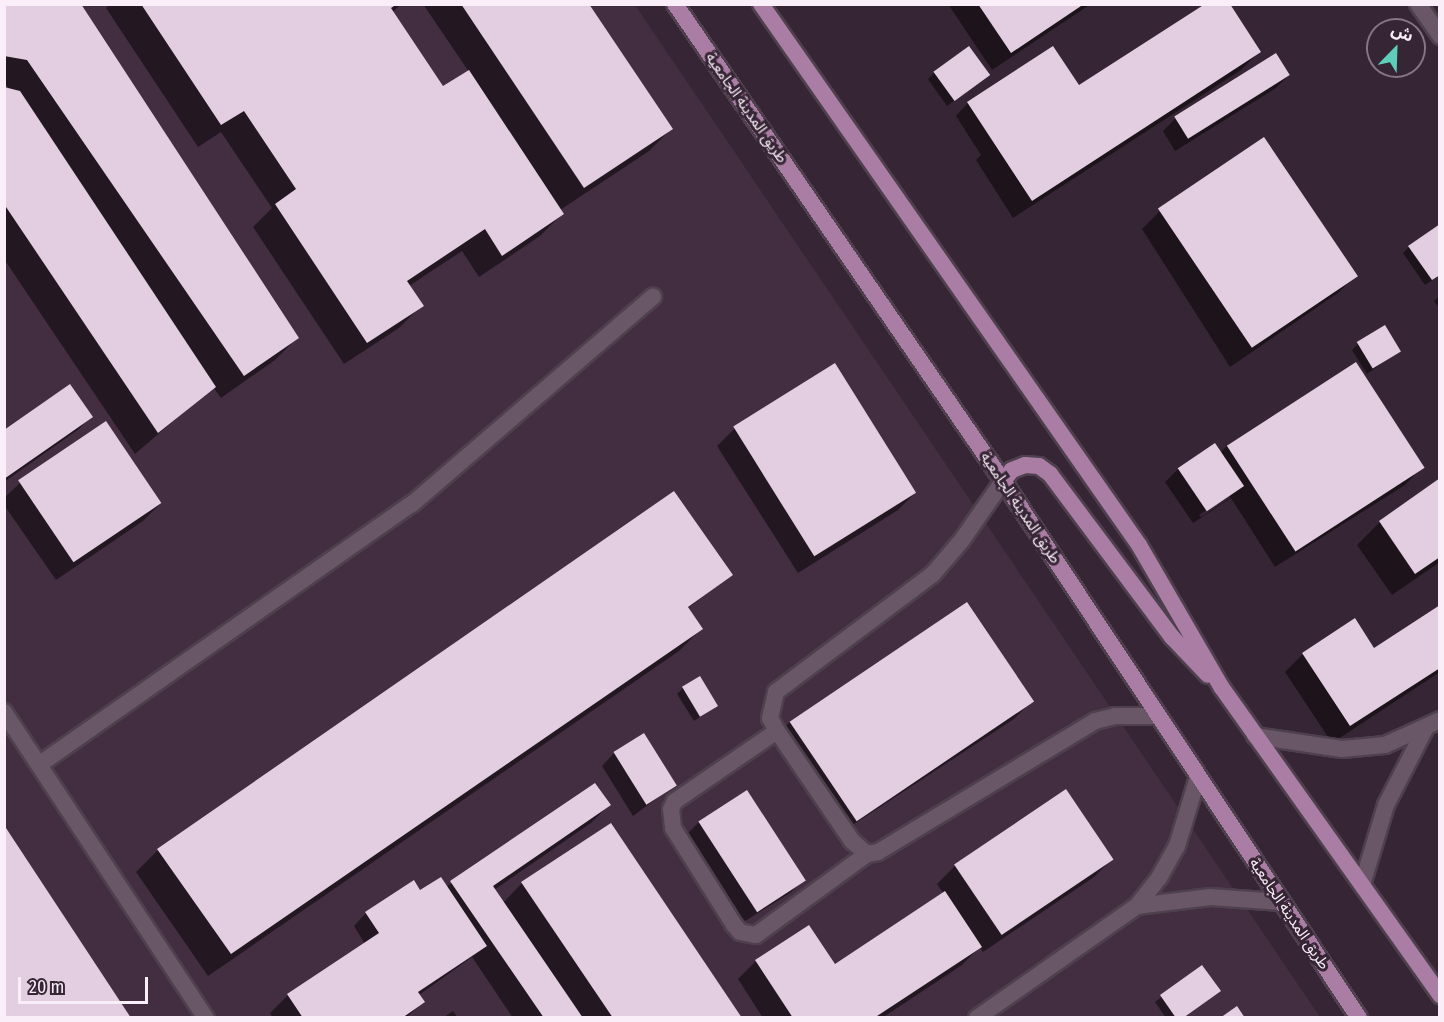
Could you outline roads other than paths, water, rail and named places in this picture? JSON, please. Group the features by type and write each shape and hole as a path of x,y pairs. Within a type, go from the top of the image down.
{"main road":[{"name":"طريق المدينة الجامعية","path":"675,4 1003,481 1359,1017"},
{"path":"763,6 1139,545 1222,688 1440,994"},
{"path":"1003,481 1025,465 1039,466 1050,474 1172,637 1222,688"}],"street":[{"path":"1418,4 1440,36"},
{"path":"40,764 412,504 654,297"},
{"path":"867,854 852,841 777,731 770,718 776,692 933,574 956,549 1003,481"},
{"path":"4,712 206,1017"},
{"path":"777,731 675,801 670,809 673,828 734,924 740,932 756,935 867,854 878,852 1095,721 1115,716 1157,716"},
{"path":"1256,736 1342,749 1386,745 1425,729 1440,720"},
{"path":"1362,885 1386,805 1425,729"},
{"path":"977,1017 1137,906 1160,878 1177,846 1198,777"},
{"path":"1137,906 1210,897 1281,902"}]}
